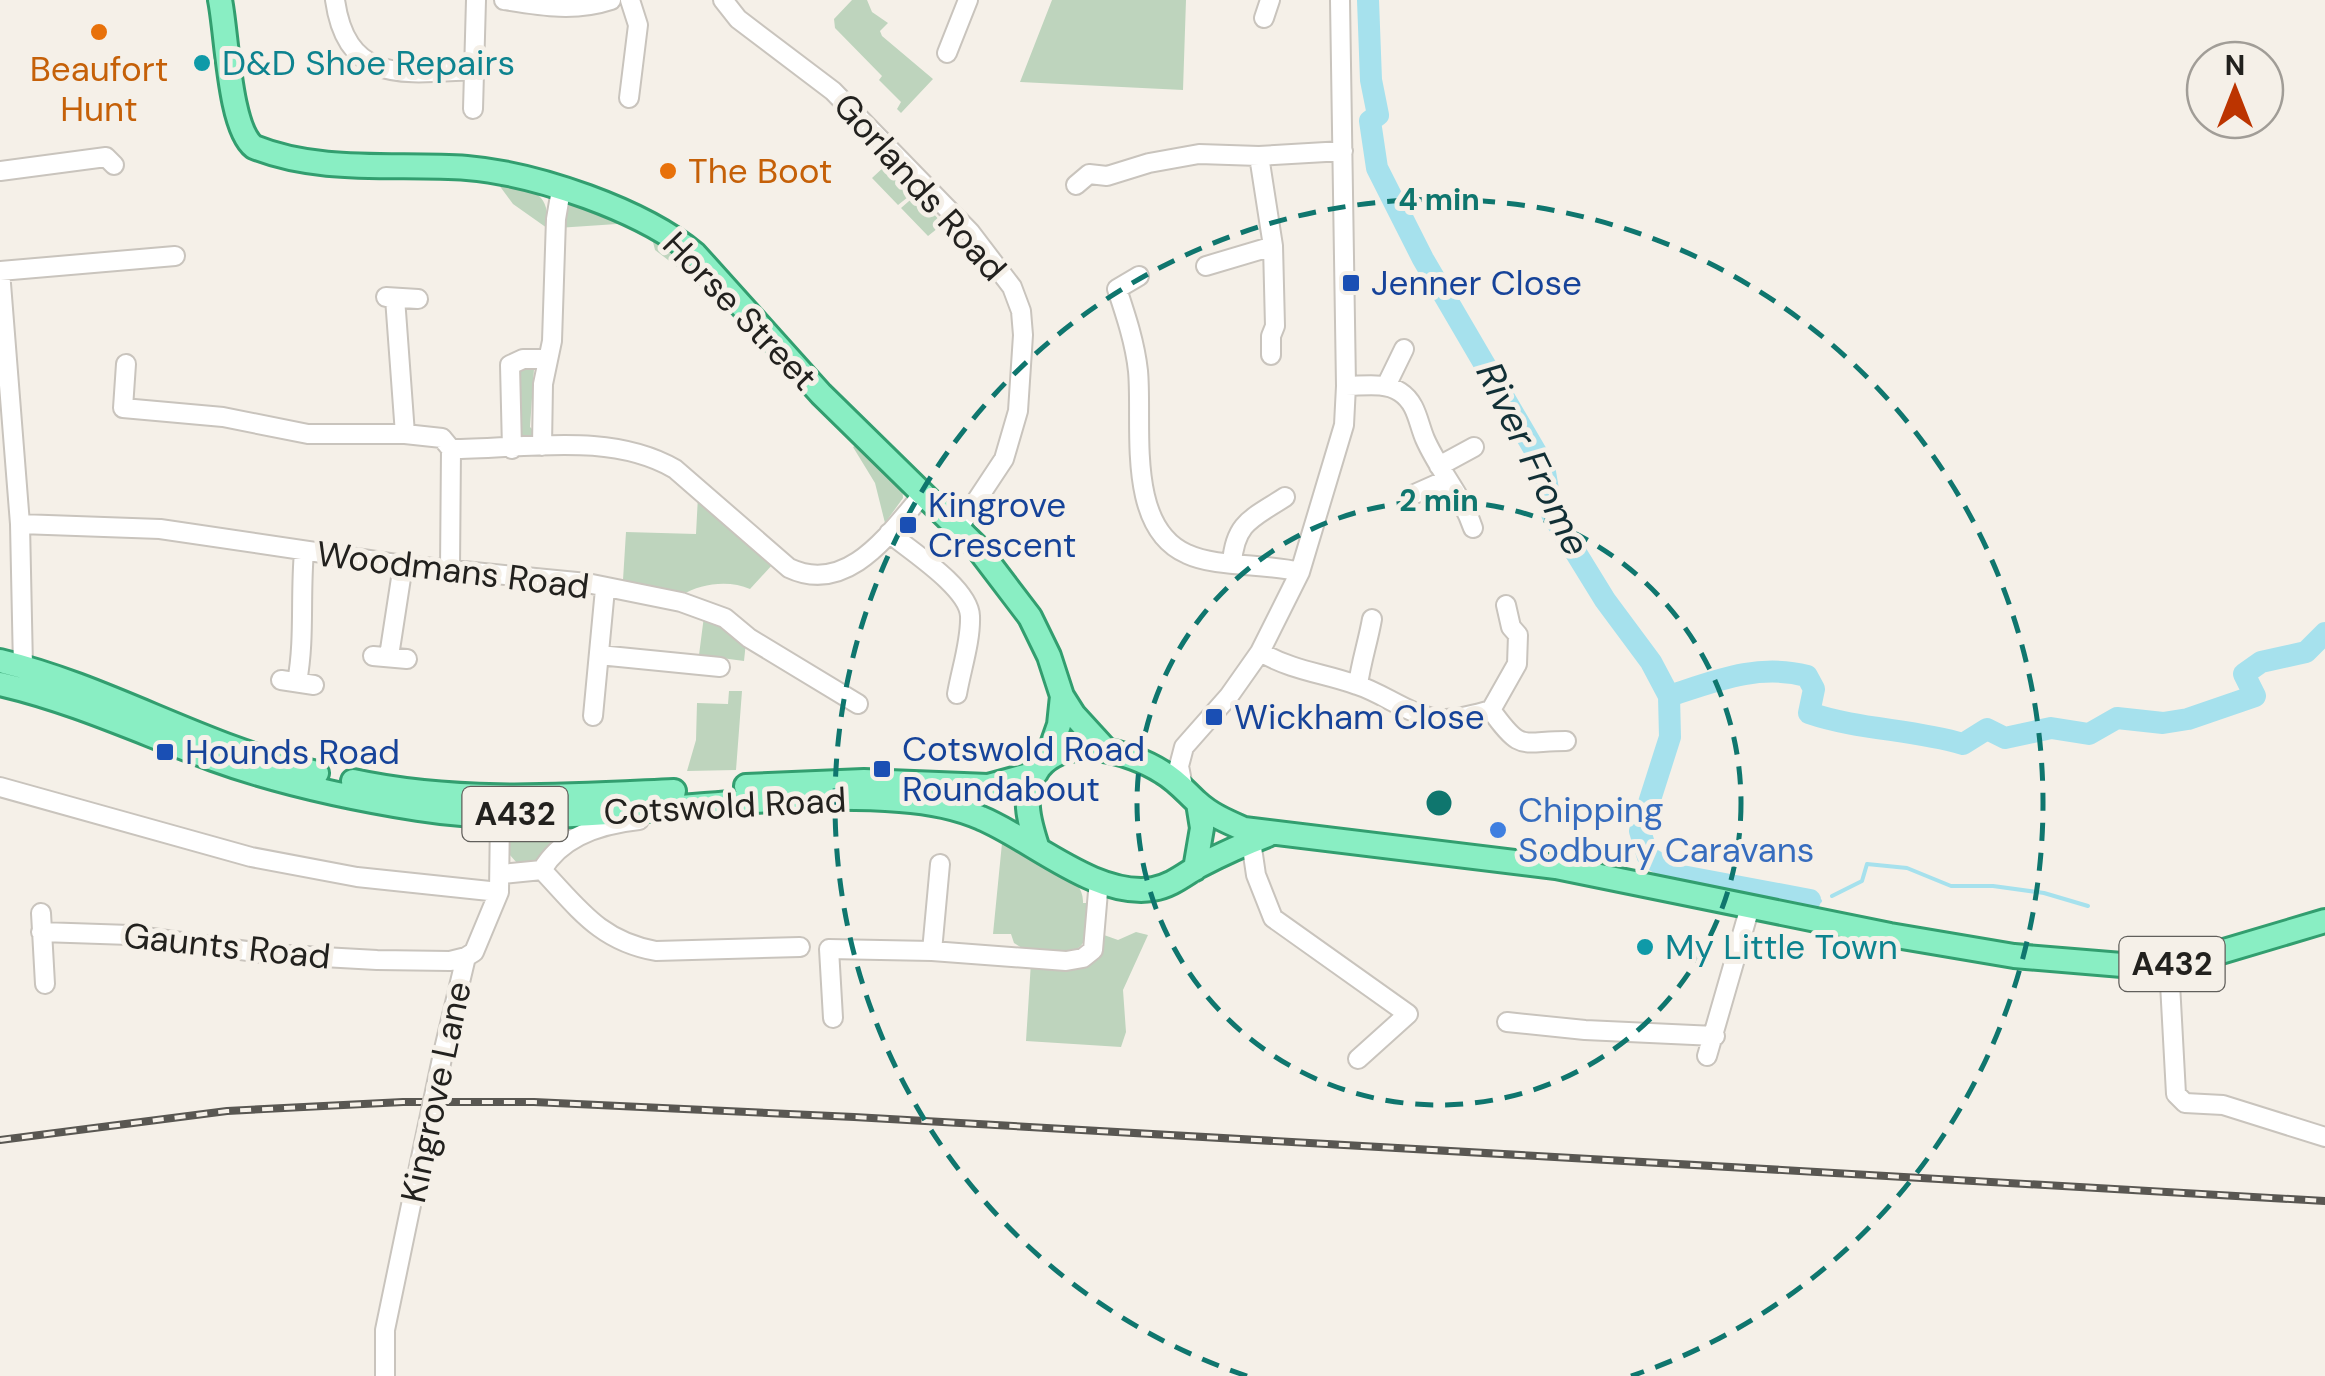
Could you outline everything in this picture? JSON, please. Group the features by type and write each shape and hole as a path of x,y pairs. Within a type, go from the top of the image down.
{"main road":[{"name":"Horse Street","path":"220,0 237,118 244,139 254,147 353,165 489,171 562,190 639,218 674,236 705,264 820,394 959,527 1030,617 1062,696 1106,750"},
{"path":"12,664 25,680 45,694"},
{"name":"Cotswold Road","path":"12,664 299,769 435,794 506,798 844,782 988,786 1042,766"},
{"name":"Cotswold Road","path":"0,684 45,694 215,760 293,784 421,810 588,814 769,800 902,800 954,808 984,819 1038,849"},
{"name":"Horse Street","path":"1042,766 1056,738 1062,696"},
{"name":"A432","path":"1042,766 1068,751 1106,750 1160,770 1190,795 1254,835 1556,867 1750,908 2014,956 2134,966 2169,964 2239,948 2325,921"},
{"path":"1038,849 1027,806 1029,787 1042,766"},
{"path":"1190,795 1202,828 1194,869"},
{"name":"A432","path":"1038,849 1126,890 1148,890 1168,886 1254,835"}],"street":[{"path":"335,0 340,30 353,52 376,67 402,74 475,70"},
{"path":"472,110 476,0"},
{"path":"504,0 552,8 611,0"},
{"path":"629,98 638,25 630,0"},
{"name":"Gorlands Road","path":"722,0 738,19 833,90 970,232 1012,287 1021,311 1018,412 1004,458 959,527"},
{"path":"947,53 968,0"},
{"path":"1190,795 1178,766 1184,746 1230,696 1260,652 1300,572 1344,425 1340,0"},
{"path":"1076,185 1088,174 1107,176 1174,157 1343,151"},
{"path":"1259,156 1273,246 1275,326 1271,355"},
{"path":"0,171 90,158 106,158 114,165"},
{"path":"542,446 543,384 554,316 556,219 562,190"},
{"path":"1206,266 1273,246"},
{"path":"12,664 20,524 0,271 154,247 175,256"},
{"path":"1139,276 1117,289 1136,354 1139,467 1150,512 1174,547 1204,559 1272,564 1300,572"},
{"path":"405,434 390,298 418,299"},
{"path":"1386,386 1404,350"},
{"path":"512,448 510,365 523,358 548,359"},
{"path":"126,364 123,408 222,417 308,434 442,438 451,448 450,569"},
{"path":"1346,386 1386,386 1405,395 1443,473 1464,501 1465,520"},
{"path":"1410,496 1474,447"},
{"path":"451,448 629,449 675,469 789,568 800,573 846,571 889,533 924,493"},
{"path":"1232,563 1234,540 1240,528 1285,496"},
{"name":"Woodmans Road","path":"20,524 160,529 403,565 586,583 681,602 725,618 749,638 858,704"},
{"path":"889,533 950,582 968,604 963,684"},
{"path":"297,682 303,652 300,600 304,552"},
{"path":"390,657 403,565"},
{"path":"593,716 605,589"},
{"path":"1260,652 1289,668 1358,685 1423,716 1443,719 1491,710 1517,664 1518,635 1511,627 1506,605"},
{"path":"1358,685 1372,619"},
{"path":"599,654 708,671"},
{"path":"1491,710 1517,740 1538,745 1566,741"},
{"path":"1134,759 1184,746"},
{"path":"0,787 250,857 356,877 500,883 542,870 597,927 618,942 656,951 800,947"},
{"name":"Cotswold Road","path":"542,870 552,853 578,836 622,822 718,813"},
{"name":"Kingrove Lane","path":"385,1376 385,1330 444,1049 466,957 474,952 500,883 500,814"},
{"path":"1254,835 1256,875 1272,918 1408,1014 1358,1058"},
{"path":"1226,852 1256,875"},
{"path":"932,951 940,864"},
{"path":"833,1018 829,949 932,951 1066,961 1083,958 1093,950 1100,880"},
{"path":"917,902 936,904"},
{"path":"1706,1056 1750,908"},
{"name":"Gaunts Road","path":"45,984 41,923 305,956 395,960 466,957"},
{"path":"774,928 775,947"},
{"path":"2169,964 2176,1094 2185,1103 2222,1105 2325,1136"},
{"path":"1507,1022 1584,1039 1714,1036"}],"green space":[{"path":"852,0 867,0 872,12 888,23 880,31 882,36 933,79 901,113 897,109 901,102 879,80 882,76 835,28 834,19"},
{"path":"1052,0 1186,0 1183,90 1020,82"},
{"path":"886,165 913,193 898,205 872,178"},
{"path":"496,181 541,198 547,228 513,204"},
{"path":"916,195 943,224 928,236 901,208"},
{"path":"570,205 632,223 557,228 564,207"},
{"path":"652,238 680,252 724,302 722,308 655,250"},
{"path":"521,366 534,369 530,427 535,432 528,442 518,437 515,375"},
{"path":"860,443 902,484 903,498 885,523 875,483 853,447"},
{"path":"698,496 773,564 750,589 716,584 682,595 623,580 626,532 696,534"},
{"path":"704,616 746,642 744,661 699,655"},
{"path":"729,691 742,691 736,770 687,771 696,740 697,703 728,704"},
{"path":"607,819 534,862 517,863 509,854 509,841 521,830"},
{"path":"1002,843 1053,865 1075,881 1083,903 1087,903 1087,932 1078,948 1072,952 1022,948 1014,943 1011,934 993,934"},
{"path":"1136,932 1148,935 1123,990 1126,1032 1121,1047 1026,1041 1031,962 1101,945 1104,935 1118,940"}],"waterway":[{"name":"River Frome","path":"1368,0 1371,80 1378,115 1370,121 1377,168 1423,259 1544,466 1552,514 1605,600 1651,662 1669,696 1737,676 1789,673 1807,676 1814,689 1809,713 1847,723 1963,744 1987,729 2005,738 2051,728 2089,734 2117,718 2163,723 2188,719 2255,696 2244,674 2261,662 2306,652 2325,633"},
{"path":"1669,696 1670,737 1640,831 1648,857 1682,876 1810,900"},
{"path":"1832,896 1862,881 1867,864 1907,868 1951,886 1993,886 2044,893 2088,906"},
{"path":"1810,900 1820,901"}],"railway":[{"path":"0,1140 227,1111 403,1102 534,1102 2325,1201"}],"place":[{"name":"Beaufort Hunt","path":"99,32"},
{"name":"D&D Shoe Repairs","path":"202,63"},
{"name":"The Boot","path":"668,171"},
{"name":"Jenner Close","path":"1351,283"},
{"name":"Kingrove Crescent","path":"908,525"},
{"name":"Wickham Close","path":"1214,717"},
{"name":"Hounds Road","path":"165,752"},
{"name":"Cotswold Road Roundabout","path":"882,769"},
{"name":"Chipping Sodbury Caravans","path":"1498,830"},
{"name":"My Little Town","path":"1645,947"}]}
